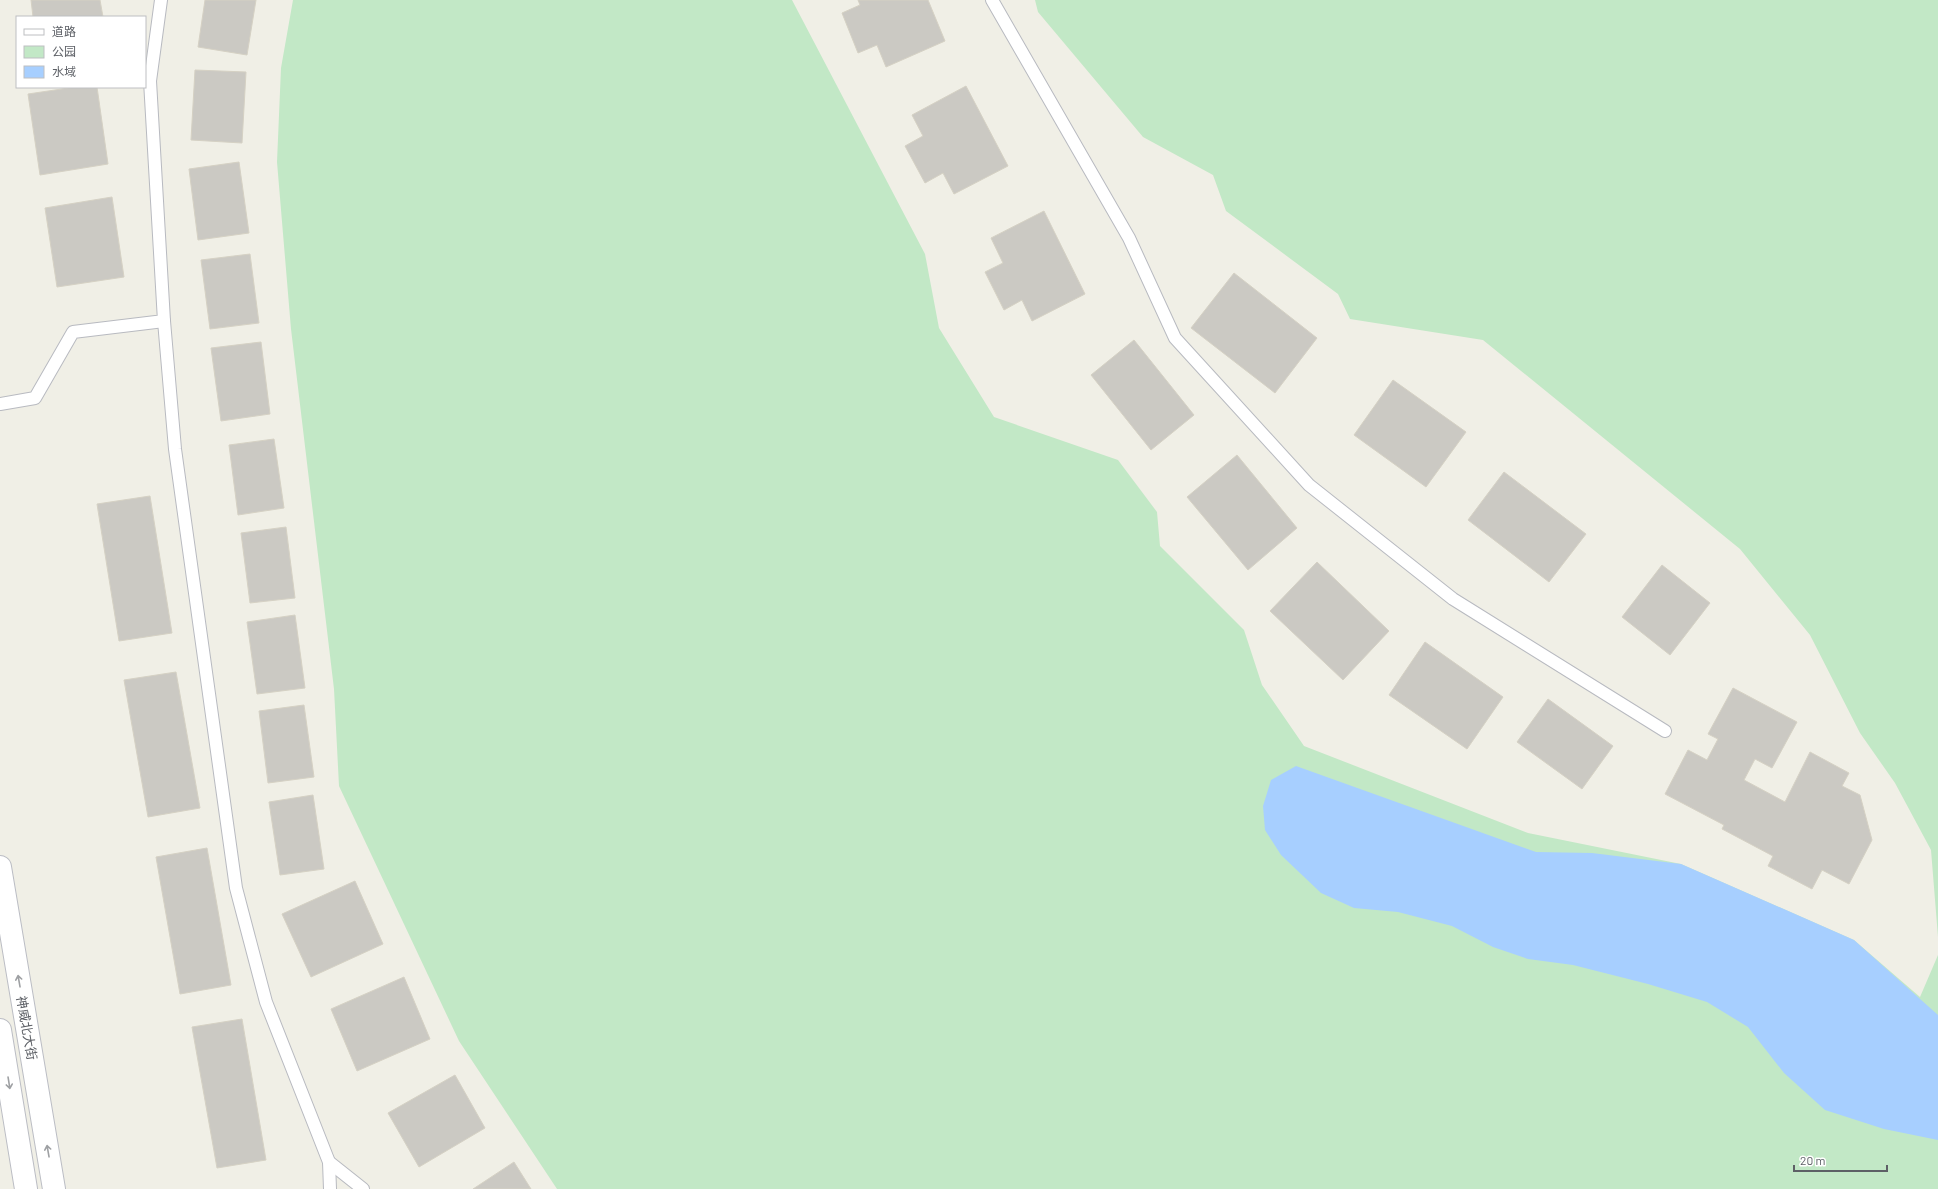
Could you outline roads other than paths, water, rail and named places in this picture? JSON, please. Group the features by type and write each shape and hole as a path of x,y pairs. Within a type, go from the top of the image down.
{"street":[{"name":"神威北大街","path":"0,867 54,1189"},
{"name":"神威北大街","path":"0,1030 26,1189"}],"lane":[{"path":"161,0 150,81 164,321 175,449 236,888 266,1002 329,1162 330,1189"},
{"path":"992,0 1128,238 1175,338 1309,485 1453,599 1665,731"},
{"path":"0,404 35,398 73,332 164,321"},
{"path":"329,1162 363,1189"}],"water":[{"path":"1296,766 1536,852 1592,853 1681,864 1854,940 1938,1015 1938,1140 1884,1129 1825,1110 1784,1073 1748,1027 1707,1002 1648,984 1573,965 1528,959 1493,947 1452,926 1398,912 1354,908 1321,893 1281,855 1265,830 1263,806 1271,780"}]}
